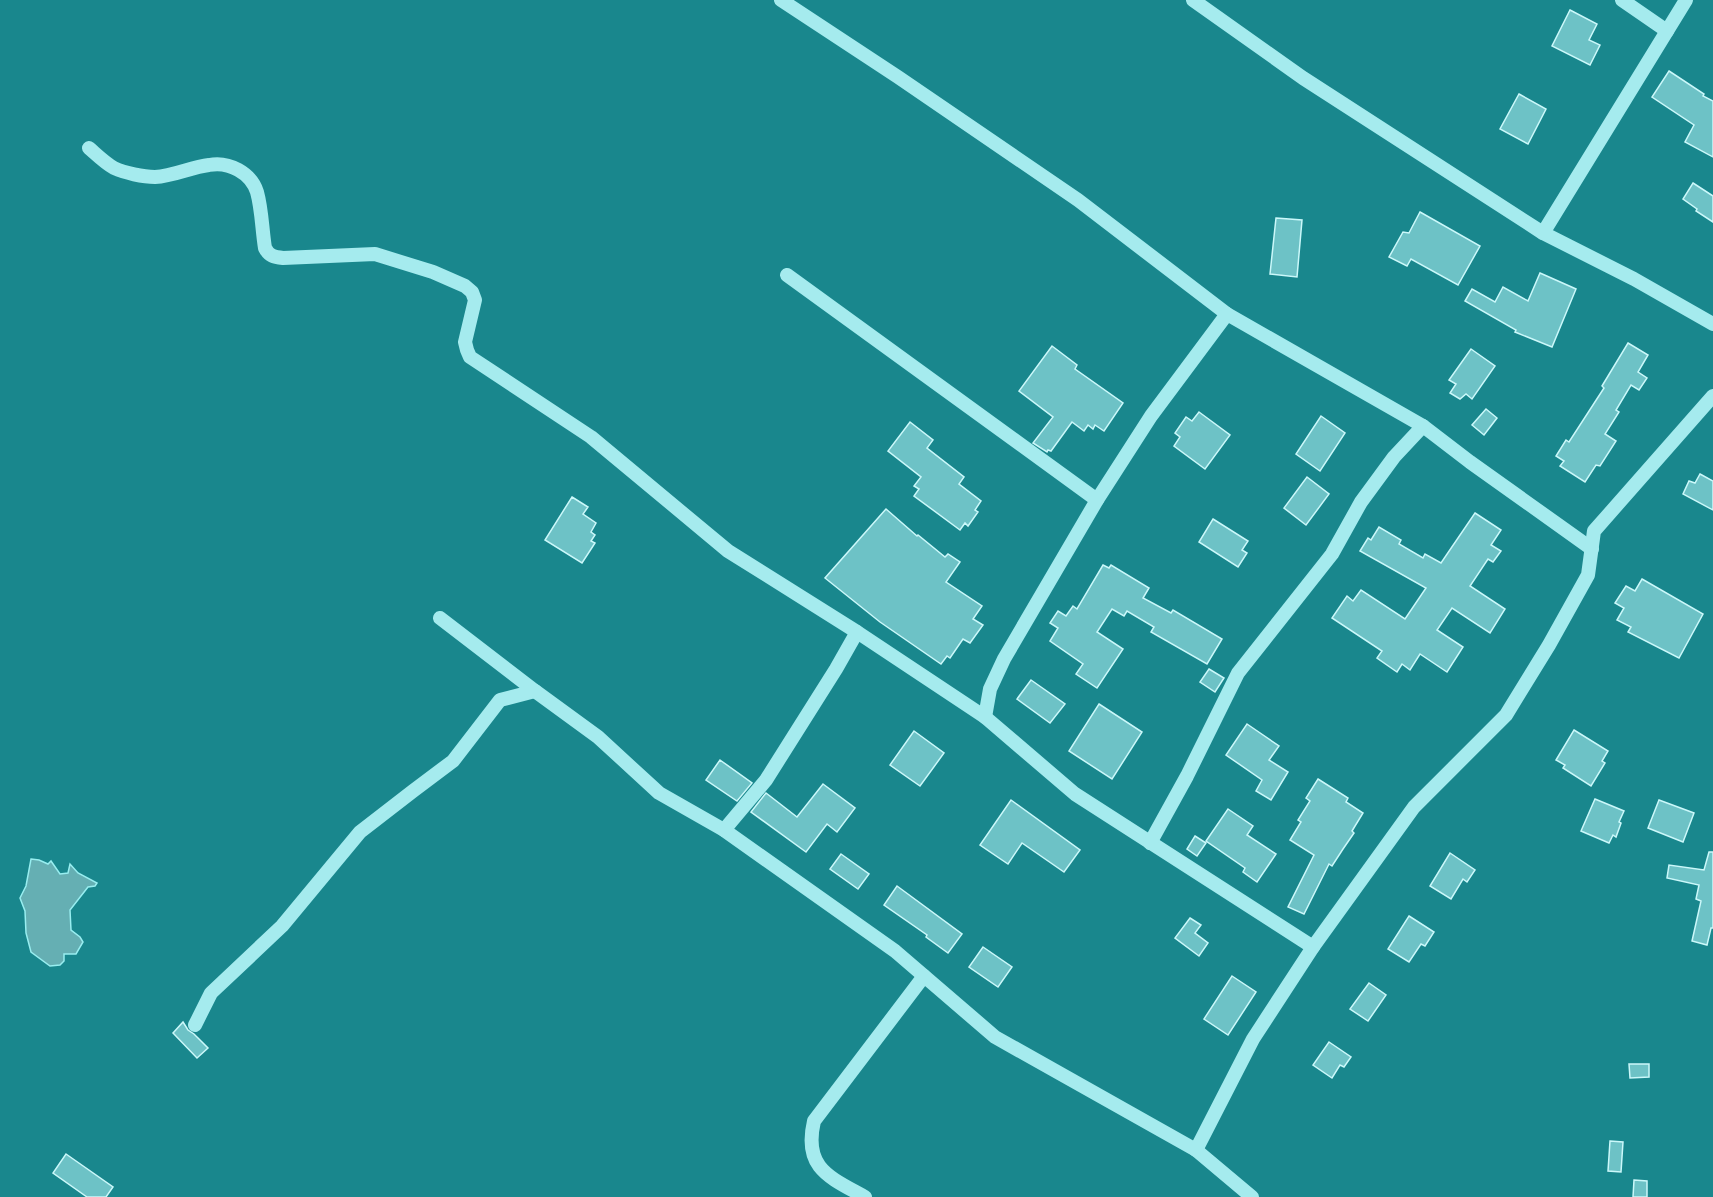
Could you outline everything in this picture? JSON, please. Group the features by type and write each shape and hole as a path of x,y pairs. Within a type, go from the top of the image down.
{"street":[{"path":"781,0 898,77 1078,201 1227,314 1423,426 1592,549"},
{"path":"1193,0 1303,78 1544,233 1624,274 1713,324"},
{"path":"1622,0 1667,30"},
{"path":"1544,233 1686,0"},
{"path":"88,148 115,168 144,176 154,177 189,171 210,164 229,166 242,171 257,191 265,248 268,254 274,257 375,254 465,286 472,292 475,300 465,342 470,357 591,437 728,550 985,717 1075,794 1313,947"},
{"path":"787,275 1097,500"},
{"path":"985,717 990,689 1004,659 1097,500 1151,416 1227,314"},
{"path":"1196,1150 1252,1039 1313,947 1414,807 1506,715 1588,575 1594,531 1646,475 1713,396"},
{"path":"1150,843 1187,776 1238,673 1332,554 1361,502 1394,457 1423,426"},
{"path":"440,618 598,737 659,793 724,830 895,951 995,1037 1196,1150 1252,1197"},
{"path":"724,830 766,780 857,632"},
{"path":"195,1025 212,993 282,926 360,832 453,761 500,700 535,691"},
{"path":"865,1197 828,1177 814,1158 810,1137 814,1121 924,976"}],"water":[{"path":"31,859 48,864 51,861 60,874 68,873 70,864 78,873 97,883 95,886 88,887 70,910 71,930 83,942 76,954 64,954 64,961 60,965 50,966 31,952 26,933 25,911 20,898 26,886"}],"building":[{"path":"1570,10 1597,24 1589,40 1600,45 1590,65 1552,46"},
{"path":"1669,71 1713,101 1713,157 1685,142 1694,125 1652,97"},
{"path":"1519,94 1546,109 1528,144 1500,129"},
{"path":"1693,183 1713,196 1713,222 1683,199"},
{"path":"1420,212 1480,246 1458,285 1411,259 1407,266 1389,257 1403,232 1409,233"},
{"path":"1276,218 1302,220 1297,277 1270,274"},
{"path":"1540,273 1576,289 1552,347 1515,332 1516,330 1465,301 1472,289 1495,302 1503,287 1528,301"},
{"path":"1628,343 1648,355 1638,372 1647,378 1639,390 1631,385 1616,410 1619,412 1605,434 1616,441 1600,466 1596,465 1585,482 1560,466 1564,461 1556,456 1566,440 1569,442 1604,388 1602,386"},
{"path":"1052,346 1077,365 1075,369 1123,403 1104,431 1095,425 1093,429 1088,425 1084,431 1072,422 1051,451 1047,452 1033,443 1053,417 1019,391"},
{"path":"1471,349 1495,366 1472,399 1466,394 1460,399 1450,393 1456,384 1449,380"},
{"path":"1486,409 1497,418 1484,435 1472,425"},
{"path":"1199,412 1230,435 1205,469 1174,446 1180,437 1175,433 1186,417 1192,421"},
{"path":"1321,416 1345,433 1320,471 1296,454"},
{"path":"910,422 933,440 927,448 964,477 959,484 981,501 975,510 978,512 968,526 965,523 960,530 914,496 919,489 914,486 921,477 888,451"},
{"path":"1700,474 1713,481 1713,510 1683,494 1689,481 1695,483"},
{"path":"1307,477 1329,494 1306,525 1284,508"},
{"path":"572,497 588,507 583,514 596,523 591,532 595,535 591,541 595,543 582,563 545,540"},
{"path":"886,509 945,557 948,554 960,562 946,582 982,606 973,619 983,625 970,643 963,639 950,658 947,656 941,664 880,622 825,578"},
{"path":"1475,513 1501,530 1491,545 1501,551 1493,562 1488,559 1470,586 1505,609 1490,633 1452,608 1437,630 1463,647 1447,672 1420,654 1410,670 1402,664 1397,672 1377,658 1382,651 1332,618 1347,596 1353,601 1361,590 1405,619 1426,588 1360,551 1379,527 1401,540 1399,544 1423,558 1425,554 1441,563"},
{"path":"1213,519 1248,541 1242,550 1247,553 1238,567 1199,542"},
{"path":"1103,565 1109,568 1111,565 1149,588 1143,598 1171,613 1173,610 1222,639 1207,664 1151,632 1154,627 1127,611 1124,616 1112,609 1097,632 1123,649 1097,688 1076,674 1083,664 1050,641 1058,628 1050,623 1058,611 1066,616 1073,606 1077,609"},
{"path":"1642,579 1703,614 1679,658 1628,632 1631,627 1617,620 1624,608 1615,603 1626,586 1635,591"},
{"path":"1209,669 1224,678 1215,692 1200,682"},
{"path":"1031,680 1065,704 1050,723 1017,699"},
{"path":"1099,704 1142,732 1112,779 1069,751"},
{"path":"1247,724 1279,746 1269,760 1288,772 1271,800 1256,791 1262,780 1226,755"},
{"path":"1574,730 1608,751 1602,761 1605,763 1591,786 1563,768 1565,765 1556,760"},
{"path":"914,731 944,753 920,786 890,765"},
{"path":"720,760 752,783 737,801 706,780"},
{"path":"1318,779 1348,798 1346,802 1363,813 1352,831 1354,833 1332,866 1329,864 1304,914 1288,907 1314,855 1290,840 1301,822 1298,820 1310,801 1306,798"},
{"path":"823,784 855,808 837,832 827,824 806,852 751,812 766,793 797,817"},
{"path":"1595,799 1624,811 1616,837 1613,835 1609,843 1581,831"},
{"path":"1011,800 1080,850 1064,872 1022,843 1008,864 980,845"},
{"path":"1659,800 1694,813 1683,842 1648,828"},
{"path":"1228,809 1253,826 1247,835 1276,854 1257,882 1243,872 1245,868 1206,841"},
{"path":"1195,836 1206,843 1197,856 1187,849"},
{"path":"1709,852 1713,852 1713,928 1711,928 1707,945 1692,941 1701,901 1696,899 1699,885 1667,878 1669,865 1704,870"},
{"path":"1450,853 1475,870 1467,882 1463,879 1451,899 1430,886"},
{"path":"841,854 869,874 858,889 830,869"},
{"path":"897,886 962,934 948,953 884,905"},
{"path":"1409,916 1434,932 1425,946 1421,944 1409,962 1388,949"},
{"path":"1190,918 1201,925 1195,933 1208,943 1199,956 1175,938"},
{"path":"983,947 1012,967 998,987 969,967"},
{"path":"1232,976 1256,992 1228,1035 1204,1019"},
{"path":"1369,983 1386,995 1368,1021 1350,1009"},
{"path":"183,1022 188,1030 208,1048 197,1058 173,1033"},
{"path":"1329,1042 1351,1057 1344,1067 1340,1065 1332,1078 1313,1065"},
{"path":"1629,1064 1649,1064 1649,1077 1630,1078"},
{"path":"1610,1141 1623,1142 1621,1172 1608,1171"},
{"path":"66,1154 113,1187 106,1197 87,1197 53,1173"},
{"path":"1634,1180 1647,1181 1647,1197 1633,1197"}]}
